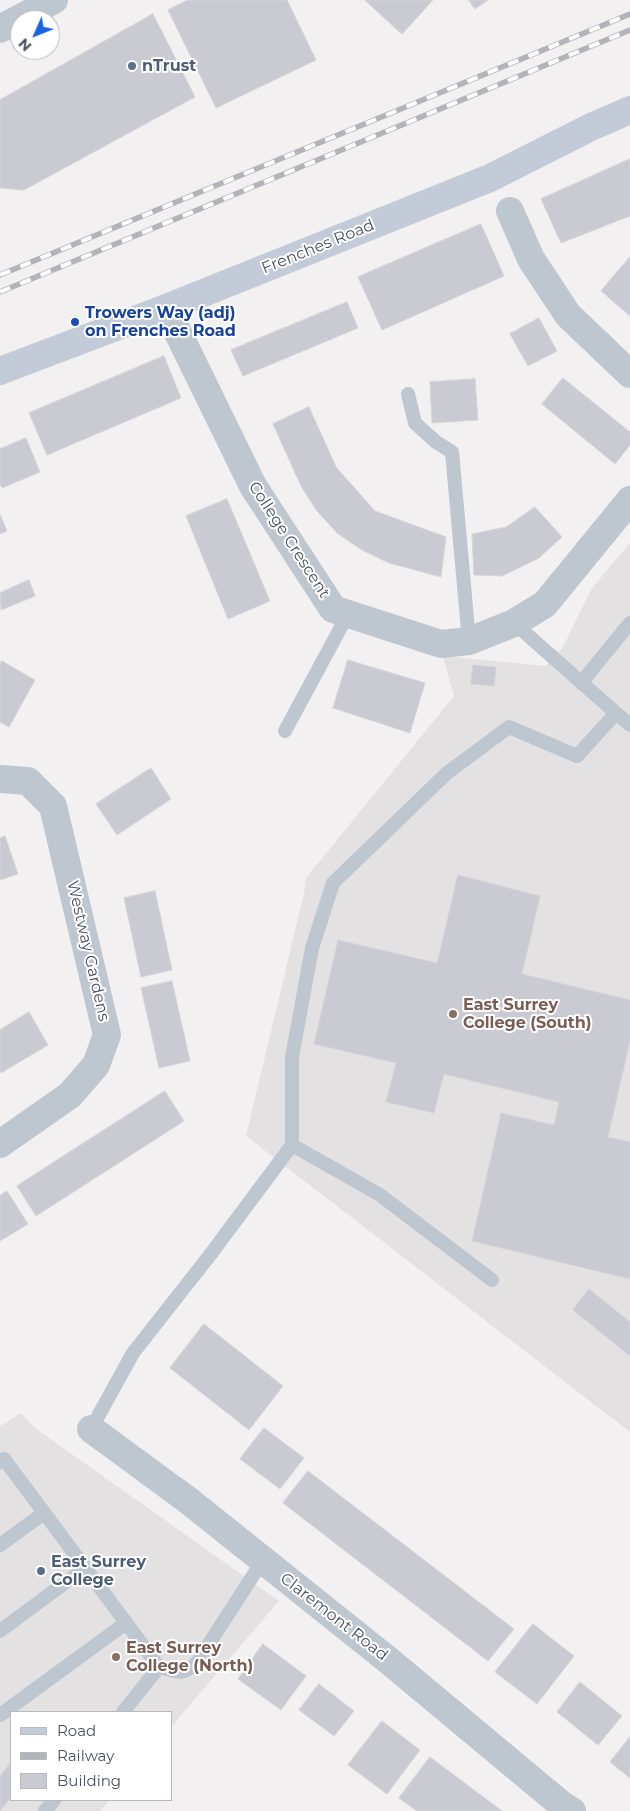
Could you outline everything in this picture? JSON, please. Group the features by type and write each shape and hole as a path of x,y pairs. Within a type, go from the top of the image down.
{"street":[{"path":"0,29 54,0"},
{"name":"Frenches Road","path":"0,371 166,308 490,178 591,127 630,110"},
{"path":"510,211 531,259 568,315 630,374"},
{"name":"College Crescent","path":"166,308 253,486 333,609 441,644 469,641 514,623 545,604 630,500"},
{"name":"Westway Gardens","path":"0,779 28,781 53,806 107,1035 96,1065 70,1095 0,1144"},
{"name":"Claremont Road","path":"91,1429 189,1501 388,1660 562,1805 572,1811"}],"lane":[{"path":"408,394 415,423 436,442 452,452 469,641"},
{"path":"285,731 348,614"},
{"path":"514,623 630,725"},
{"path":"581,683 630,623"},
{"path":"91,1429 133,1353 210,1255 292,1145 292,1057 312,948 333,883 447,773 509,727 577,756 616,713"},
{"path":"292,1145 380,1195 492,1280"},
{"path":"0,1462 4,1459 159,1667 181,1673 190,1670 198,1661 263,1560"},
{"path":"0,1545 44,1513"},
{"path":"0,1630 85,1568"},
{"path":"0,1715 126,1623"},
{"path":"125,1711 159,1667"},
{"path":"45,1811 53,1801"}],"shaded area":[{"name":"East Surrey College (South)","path":"630,543 630,1432 246,1136 306,878 454,696 443,656 546,666 563,647 592,588"},
{"name":"East Surrey College (North)","path":"21,1413 35,1428 279,1601 172,1726 172,1711 10,1711 10,1801 109,1801 100,1811 0,1811 0,1426"}],"building":[{"path":"188,0 287,0 316,60 216,108 168,10"},
{"path":"365,0 433,0 402,34"},
{"path":"469,0 488,0 475,9"},
{"path":"153,14 195,97 24,190 0,188 0,100"},
{"path":"630,159 630,216 561,243 541,199"},
{"path":"481,224 504,276 382,330 358,277"},
{"path":"630,257 630,316 601,291"},
{"path":"347,302 358,328 243,376 231,350"},
{"path":"539,318 557,351 528,366 510,334"},
{"path":"164,356 181,398 47,455 29,413"},
{"path":"563,378 630,432 630,445 615,464 542,404"},
{"path":"475,379 478,420 432,423 430,382"},
{"path":"309,407 336,467 375,511 446,537 441,577 389,563 362,550 337,533 317,511 301,486 273,424"},
{"path":"26,438 40,472 2,488 0,484 0,449"},
{"path":"227,499 270,601 228,619 186,516"},
{"path":"535,507 562,537 539,558 502,576 474,575 472,534 506,527"},
{"path":"0,514 7,531 0,534"},
{"path":"29,580 35,596 1,610 0,593"},
{"path":"348,660 425,683 410,733 333,708"},
{"path":"2,661 35,680 9,727 0,722 0,664"},
{"path":"473,665 496,667 494,686 471,684"},
{"path":"151,768 171,799 117,835 96,804"},
{"path":"5,836 18,874 0,880 0,838"},
{"path":"458,875 540,896 522,974 630,1000 630,1041 608,1137 630,1142 630,1279 472,1241 501,1113 554,1125 559,1102 444,1074 434,1113 386,1102 396,1063 314,1044 338,940 437,963"},
{"path":"155,891 172,970 141,977 124,898"},
{"path":"172,981 190,1061 159,1068 141,988"},
{"path":"29,1012 48,1045 1,1073 0,1030"},
{"path":"165,1091 184,1121 36,1216 17,1186"},
{"path":"7,1191 28,1224 0,1241 0,1196"},
{"path":"589,1289 630,1322 630,1356 573,1310"},
{"path":"204,1324 283,1386 249,1430 170,1368"},
{"path":"264,1428 304,1458 280,1489 240,1459"},
{"path":"308,1471 514,1629 488,1661 283,1503"},
{"path":"533,1624 574,1656 537,1704 495,1672"},
{"path":"263,1644 306,1676 281,1710 238,1679"},
{"path":"580,1682 622,1716 598,1745 557,1712"},
{"path":"319,1684 354,1711 334,1736 299,1710"},
{"path":"382,1721 420,1750 387,1794 348,1765"},
{"path":"630,1737 630,1778 610,1762"},
{"path":"430,1757 502,1811 417,1811 399,1798"},
{"path":"10,1764 10,1798 0,1811 0,1776"}],"railway":[{"path":"0,275 630,14"},
{"path":"0,292 630,30"}],"place":[{"name":"nTrust","path":"132,66"},
{"name":"Trowers Way (adj) on Frenches Road","path":"75,322"},
{"name":"East Surrey College (South)","path":"453,1014"},
{"name":"East Surrey College","path":"41,1571"},
{"name":"East Surrey College (North)","path":"116,1657"}]}
